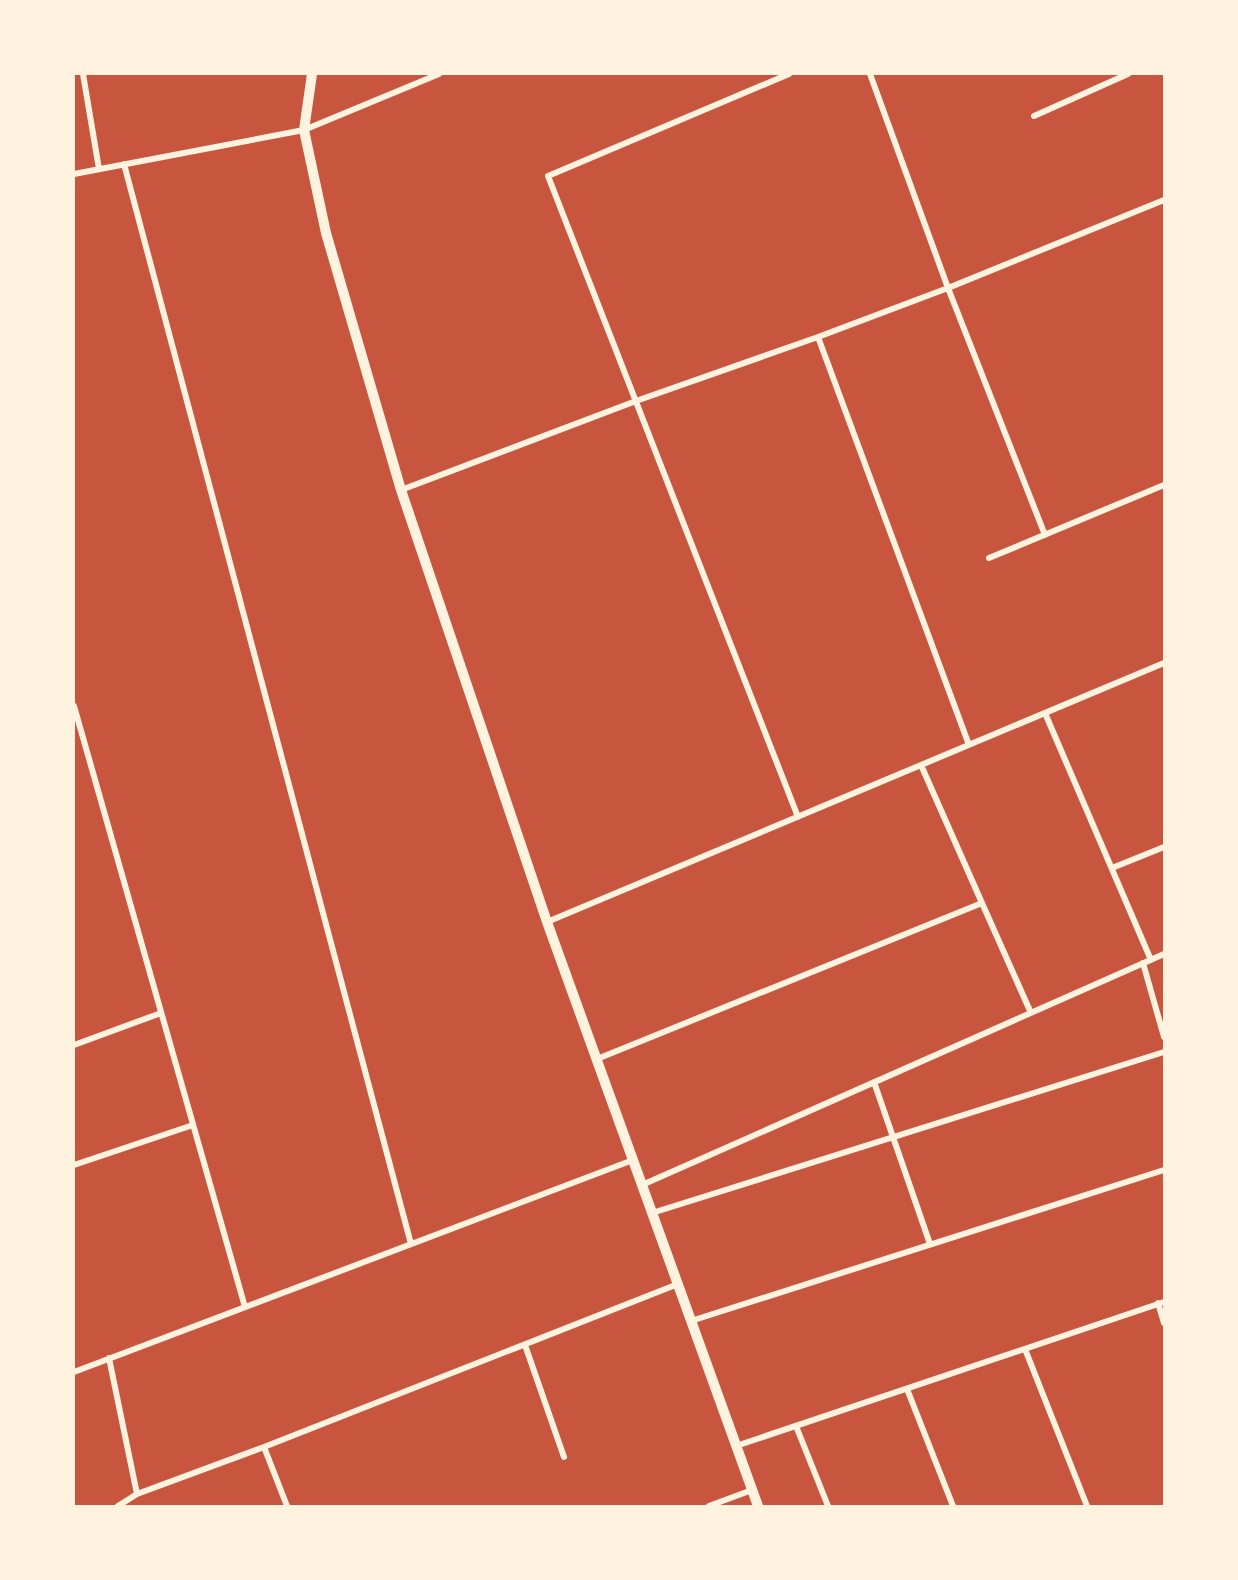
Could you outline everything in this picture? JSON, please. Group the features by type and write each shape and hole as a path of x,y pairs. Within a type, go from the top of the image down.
{"street":[{"path":"83,74 99,169"},
{"path":"312,74 304,130 326,233 401,490 547,922 758,1506"},
{"path":"74,174 304,130 439,74"},
{"path":"789,74 548,176 798,817"},
{"path":"870,74 948,288 1045,535"},
{"path":"1034,116 1128,74"},
{"path":"124,164 411,1244"},
{"path":"401,490 636,401 818,337 948,288 1164,200"},
{"path":"818,337 969,745"},
{"path":"989,558 1164,485"},
{"path":"547,922 1164,663"},
{"path":"74,706 245,1307"},
{"path":"1045,713 1151,960"},
{"path":"921,765 1031,1013"},
{"path":"1112,868 1164,847"},
{"path":"597,1059 982,903"},
{"path":"642,1185 1164,954"},
{"path":"1143,963 1164,1037"},
{"path":"74,1046 161,1013"},
{"path":"652,1213 1164,1052"},
{"path":"874,1082 930,1244"},
{"path":"74,1166 193,1125"},
{"path":"74,1372 633,1160"},
{"path":"691,1321 1164,1170"},
{"path":"118,1506 137,1494 264,1447 678,1284"},
{"path":"736,1446 1161,1302 1164,1323"},
{"path":"525,1345 564,1457"},
{"path":"1025,1349 1087,1506"},
{"path":"110,1358 137,1494"},
{"path":"907,1389 953,1506"},
{"path":"796,1426 828,1506"},
{"path":"264,1447 287,1506"},
{"path":"709,1506 752,1490"}]}
